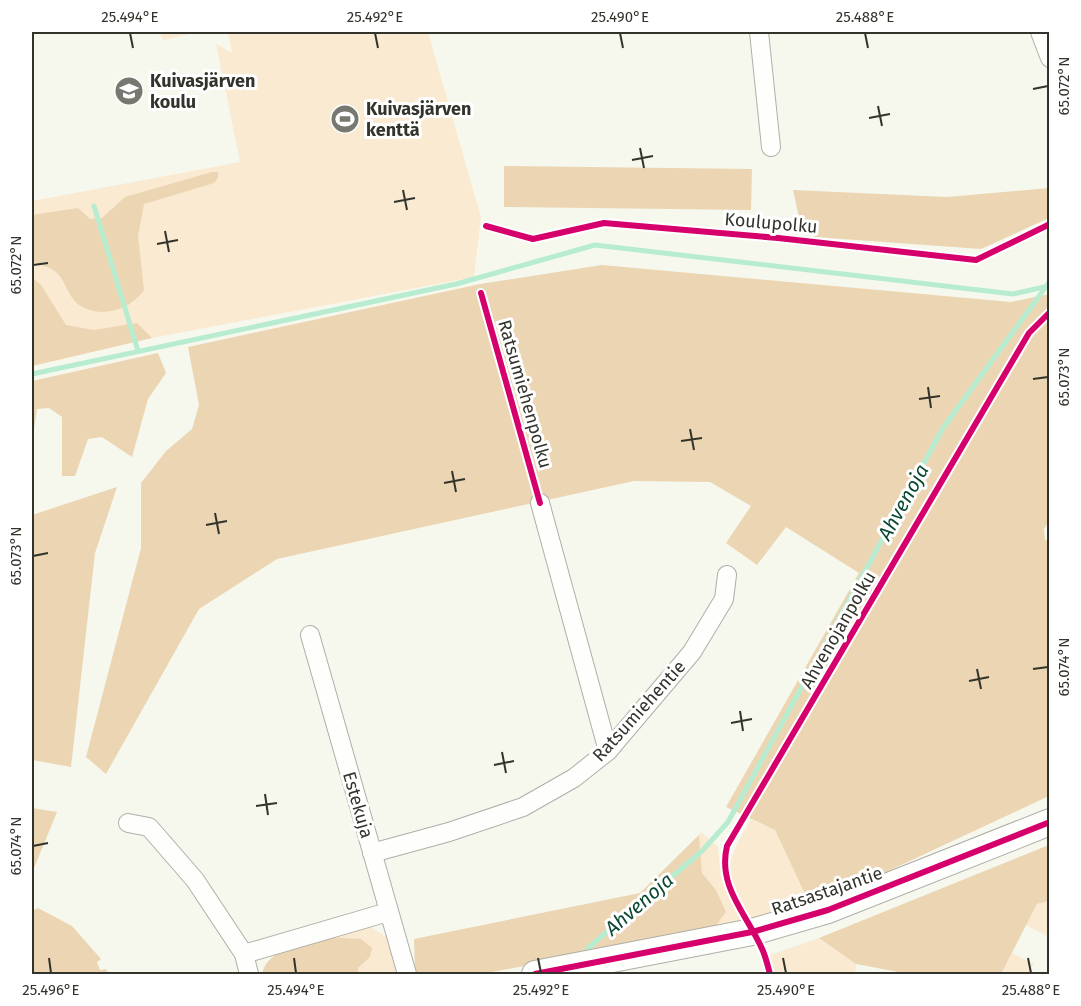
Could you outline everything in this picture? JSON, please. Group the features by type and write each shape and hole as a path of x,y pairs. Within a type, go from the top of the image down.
{"street":[{"path":"759,32 771,147"},
{"path":"1040,32 1050,58"},
{"path":"540,503 608,751"},
{"name":"Ratsumiehentie","path":"372,853 449,832 523,807 574,778 608,751 692,652 724,599 727,575"},
{"name":"Estekuja","path":"310,635 407,975"},
{"name":"Ratsastajantie","path":"535,975 752,932 828,910 1050,822"},
{"path":"128,823 149,827 195,880 244,954 249,975"},
{"path":"244,954 388,912"}],"shaded area":[{"path":"159,32 199,32 163,40"},
{"path":"228,32 428,32 481,217 474,277 152,338 32,366 32,201 240,162 216,44 232,53"},
{"path":"504,166 752,169 751,210 504,207"},
{"path":"218,172 218,178 214,183 144,204 138,236 144,290 131,303 123,307 105,312 87,309 75,301 55,271 32,261 32,215 78,208 90,219 102,218 125,197"},
{"path":"1049,188 1049,218 981,249 815,237 800,222 793,190 947,197"},
{"path":"602,265 1011,302 1049,294 1050,520 1044,529 1045,540 1050,541 1049,796 811,907 775,830 726,807 859,573 786,527 757,565 726,543 751,506 710,482 634,481 277,559 199,609 106,774 86,757 141,548 141,483 166,451 192,429 199,405 188,347 480,284"},
{"path":"32,277 41,285 66,325 94,330 137,323 152,338 32,366"},
{"path":"158,353 166,373 148,399 132,457 102,437 88,439 75,476 62,476 62,417 49,408 37,409 32,443 32,381"},
{"path":"117,487 95,553 71,767 32,760 32,515"},
{"path":"32,808 57,812 32,873"},
{"path":"751,819 775,830 811,907 754,923 737,893 730,871 735,850"},
{"path":"701,832 718,847 721,878 746,926 710,933 716,890 702,873 699,835"},
{"path":"699,835 702,873 716,890 726,912 710,933 480,974 415,974 414,939 640,893"},
{"path":"1049,845 1049,901 1037,904 1001,974 909,974 856,964 819,938"},
{"path":"1049,901 1049,937 1026,925 1037,904"},
{"path":"38,908 72,926 101,959 97,962 100,970 106,969 109,974 32,974 32,911"},
{"path":"371,927 389,939 398,974 358,974 358,968 370,957 361,939 328,937"},
{"path":"328,937 361,939 372,948 370,957 358,968 358,974 262,974 265,965 279,953"},
{"path":"819,938 856,964 855,974 775,974 770,955"},
{"path":"1012,953 1034,964 1028,974 1001,974"}],"waterway":[{"path":"94,206 138,351"},
{"path":"32,374 456,284 595,245 1013,294 1044,287"},
{"name":"Ahvenoja","path":"588,948 702,851 728,822 943,428 1050,281"}],"cycle path":[{"name":"Koulupolku","path":"486,226 533,239 604,223 778,238 976,260 1050,224"},
{"name":"Ratsumiehenpolku","path":"481,293 540,503"},
{"name":"Ahvenojanpolku","path":"770,974 757,938 730,888 726,875 727,846 1029,333 1050,312"},
{"path":"535,974 752,932 828,910 1050,822"}],"place":[{"name":"Kuivasjärven koulu","path":"129,91"},
{"name":"Kuivasjärven kenttä","path":"345,119"}]}
